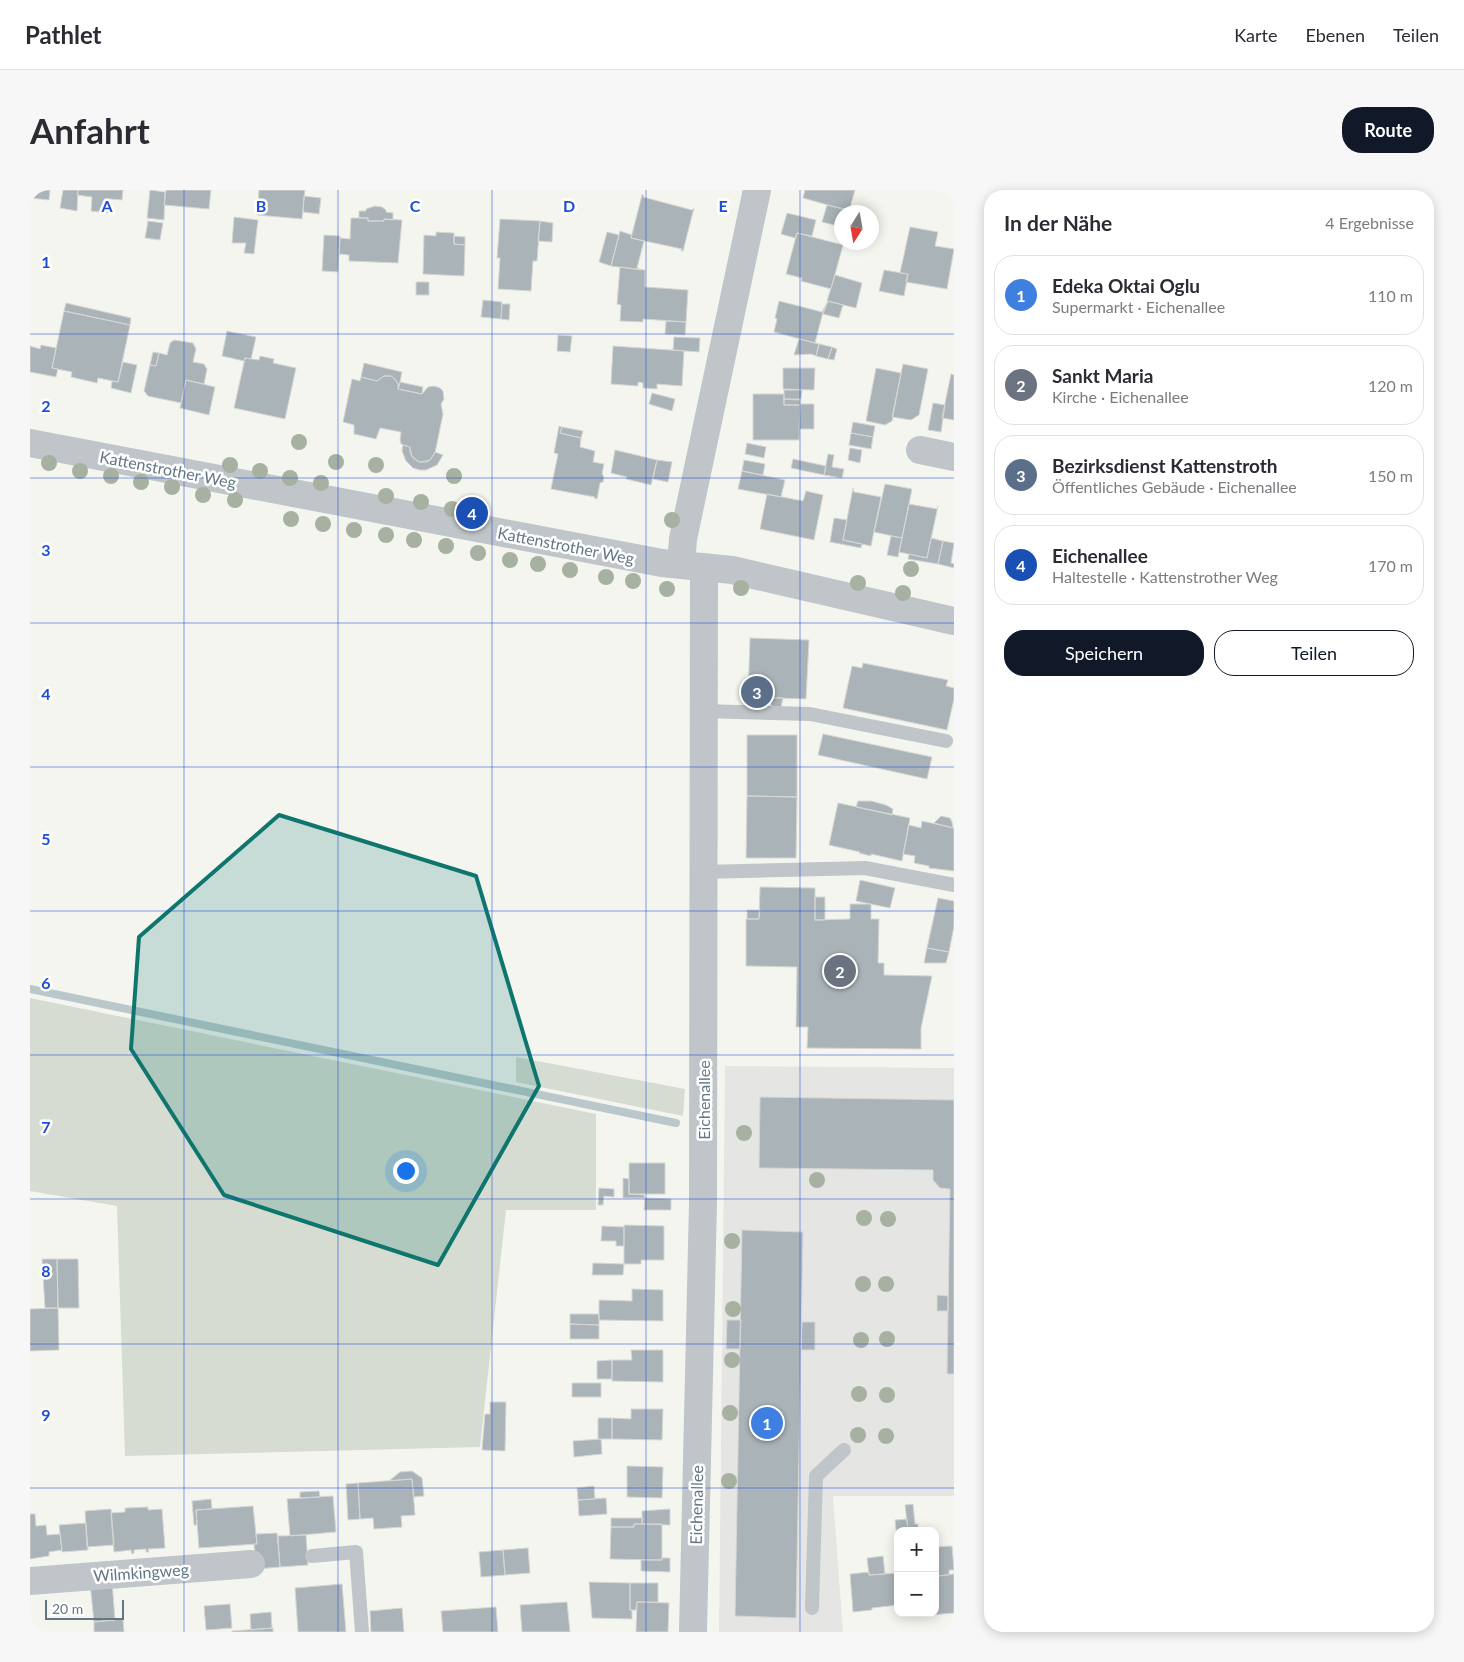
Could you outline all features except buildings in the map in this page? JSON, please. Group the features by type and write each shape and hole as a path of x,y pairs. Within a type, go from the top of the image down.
{"street":[{"name":"Eichenallee","path":"693,1632 703,1203 703,711 693,566 683,539 757,190"},
{"name":"Kattenstrother Weg","path":"30,443 652,561 732,570 954,622"},
{"path":"920,450 954,457"},
{"name":"Wilmkingweg","path":"30,1581 251,1564"}],"lane":[{"path":"703,711 810,714 946,741"},
{"path":"703,872 865,868 954,885"},
{"path":"812,1608 816,1476 844,1450"},
{"path":"312,1556 356,1552 362,1632"}],"highlighted area":[{"path":"279,815 476,876 539,1086 438,1265 224,1195 131,1049 139,937"}],"shaded area":[{"path":"30,998 596,1114 596,1210 506,1210 480,1447 125,1456 117,1206 30,1191"},
{"path":"516,1057 685,1089 683,1116 516,1082"},
{"path":"725,1066 954,1068 954,1496 833,1496 843,1632 719,1632"}],"waterway":[{"path":"30,989 676,1123"}],"place":[{"name":"Eichenallee","path":"472,513"},
{"name":"Bezirksdienst Kattenstroth","path":"757,692"},
{"name":"Sankt Maria","path":"840,971"},
{"name":"Edeka Oktai Oglu","path":"767,1423"}]}
